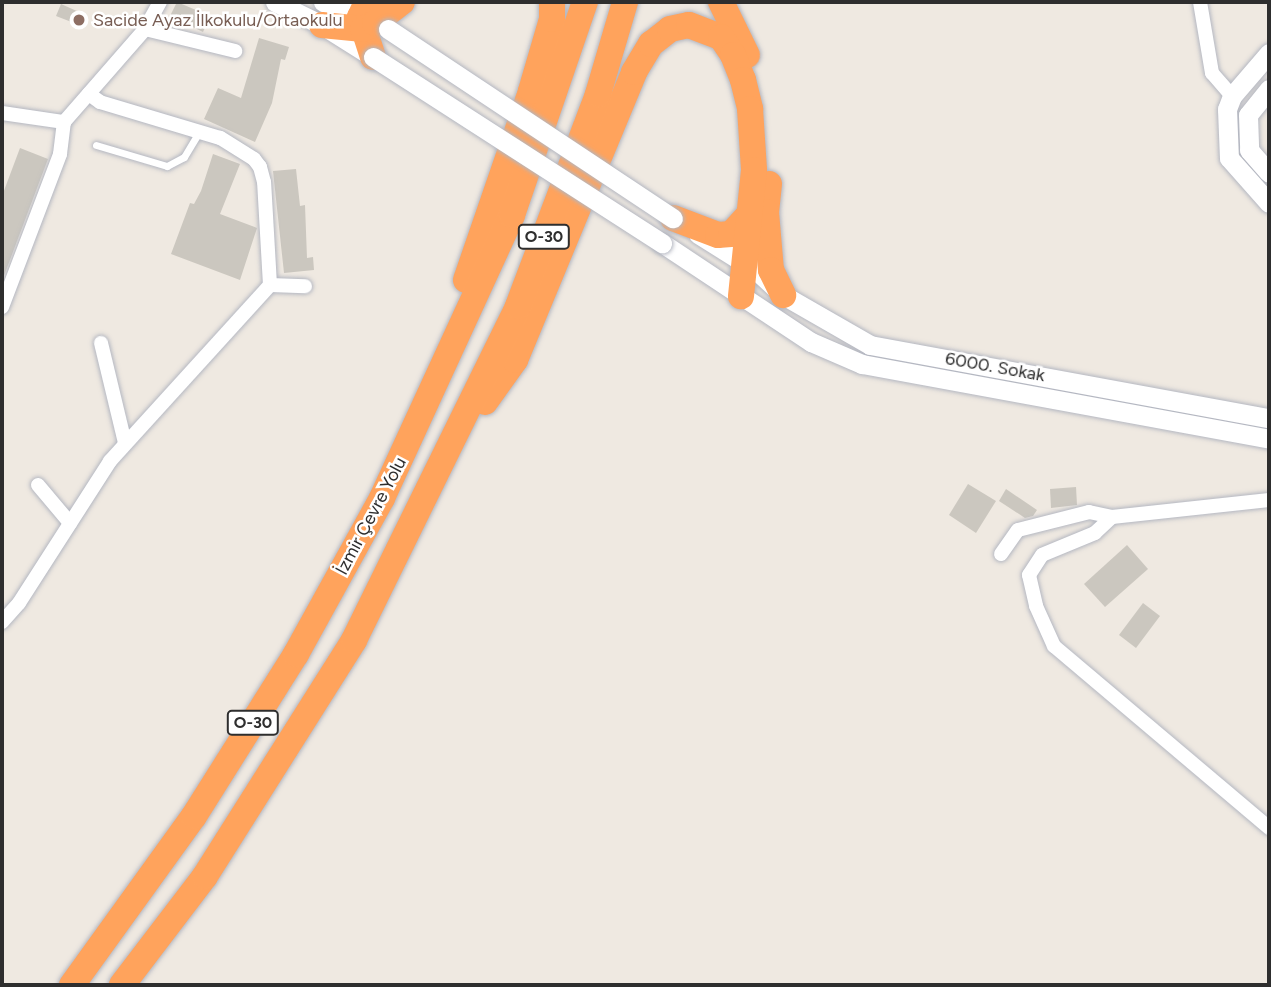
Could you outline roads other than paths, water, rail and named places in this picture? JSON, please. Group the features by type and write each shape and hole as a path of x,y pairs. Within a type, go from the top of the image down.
{"highway":[{"path":"322,13 365,15 402,2"},
{"path":"408,444 531,91 552,19 552,2"},
{"name":"İzmir Çevre Yolu","path":"72,985 194,816 296,654 382,498 512,215 585,2"},
{"name":"O-30","path":"122,985 205,876 354,640 518,306 598,94 625,2"},
{"path":"721,2 756,76 765,108 771,168 757,214 750,266 741,296"},
{"path":"365,15 373,57"},
{"path":"441,463 515,360 634,72 651,44 670,29 689,25 704,28 721,37 733,55 750,108 757,214 771,270 783,295"},
{"path":"673,218 718,235 731,234 757,214"}],"street":[{"path":"2,307 60,153 64,122 145,29 160,2"},
{"name":"6000. Sokak","path":"275,2 322,13 373,57 811,342 862,364 1269,439"},
{"path":"1200,2 1212,72 1232,96"},
{"name":"6000. Sokak","path":"365,15 750,266 783,295 870,345 1269,418"},
{"path":"145,29 234,51"},
{"path":"1269,53 1232,96 1227,108 1229,158 1269,203"},
{"path":"1269,89 1248,115 1249,150 1269,173"},
{"path":"2,622 19,603 110,461 270,285 260,167 237,146 199,131 100,102 89,94"},
{"path":"2,113 64,122"},
{"path":"270,285 305,286"},
{"path":"100,343 125,443"},
{"path":"38,485 70,523"},
{"path":"1002,554 1018,530 1089,512 1112,517 1269,500"},
{"path":"1112,517 1095,533 1042,555 1029,575 1036,606 1054,646 1269,828"}],"lane":[{"path":"96,145 167,166 184,157 199,131"}],"place":[{"name":"Sacide Ayaz İlkokulu/Ortaokulu","path":"79,20"}]}
